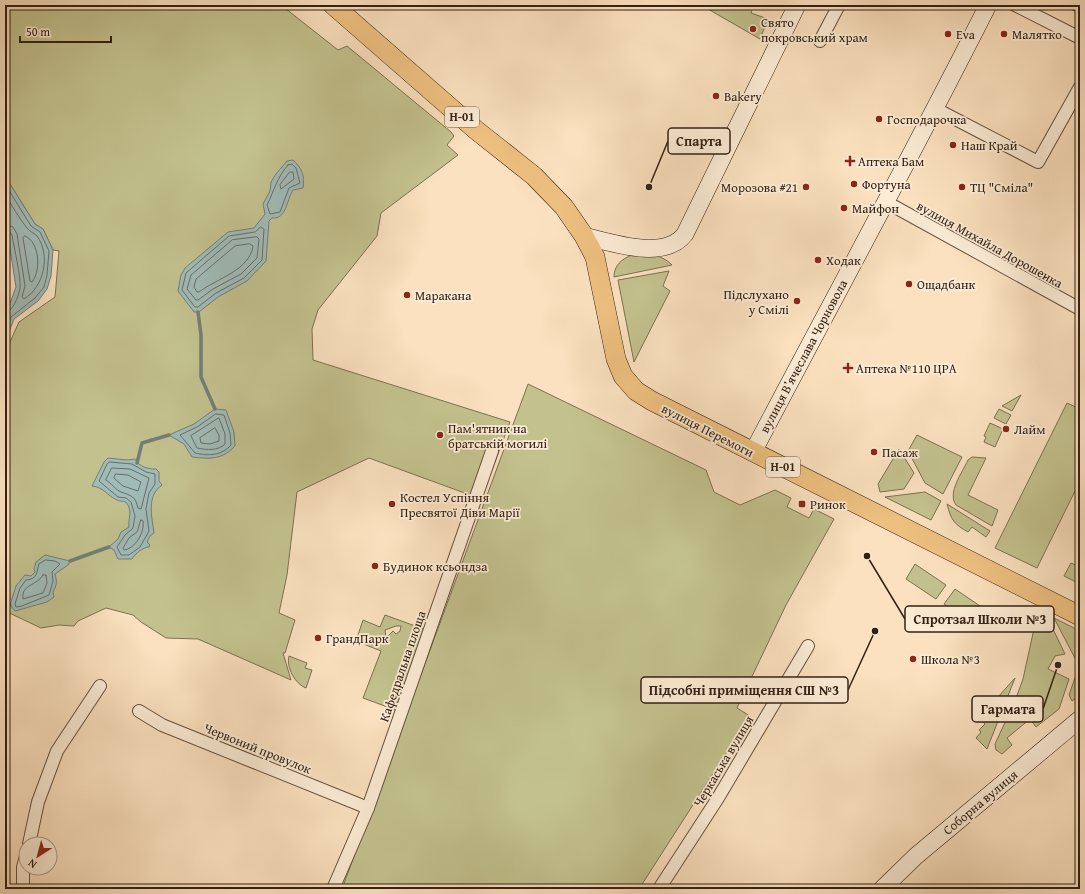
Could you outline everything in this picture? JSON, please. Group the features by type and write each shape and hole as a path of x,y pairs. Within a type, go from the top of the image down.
{"main road":[{"name":"Н-01","path":"333,5 476,130 534,176 564,207 584,236"},
{"name":"вулиця Перемоги","path":"584,236 595,257 616,359 627,382 636,391 652,401 1080,616"}],"street":[{"path":"584,236 621,246 639,249 674,245 680,241 685,234 797,5"},
{"path":"820,41 839,5"},
{"name":"вулиця Вʼячеслава Чорновола","path":"753,452 824,315 936,109 988,5"},
{"path":"1015,5 1080,38"},
{"path":"936,109 1038,162 1080,87"},
{"name":"вулиця Михайла Дорошенка","path":"886,202 1080,309"},
{"path":"595,257 599,251 607,247 621,246"},
{"name":"Кафедральна площа","path":"333,889 368,808 492,451"},
{"name":"Черкаська вулиця","path":"659,889 718,798 808,646"},
{"path":"31,836 38,802 57,751 100,686"},
{"name":"Червоний провулок","path":"139,710 162,725 368,808"},
{"name":"Соборна вулиця","path":"882,889 916,856 1080,719"},
{"path":"23,876 24,889"}],"shaded area":[{"path":"5,5 281,5 338,50 347,46 454,136 447,145 458,155 381,213 377,236 318,310 312,329 313,360 510,422 481,499 369,458 297,492 287,575 279,613 295,620 285,653 283,653 291,680 198,639 166,638 133,615 106,608 78,621 74,626 59,625 41,628 5,611 5,353 19,322 55,297 59,251 53,250 43,229 35,224 5,176"},
{"name":"Свято покровський храм","path":"701,5 713,5 711,7 714,9 717,5 734,5 740,8 744,5 752,10 751,13 768,19 760,39"},
{"path":"1063,5 1080,5 1080,14"},
{"path":"632,255 649,255 663,258 672,265 614,277 615,269 619,263"},
{"path":"669,271 663,286 670,291 634,362 618,280"},
{"path":"528,384 706,470 714,492 740,505 775,490 791,498 787,507 809,518 814,509 834,519 786,605 737,708 750,716 639,889 342,889"},
{"path":"1021,395 1012,411 1002,406"},
{"path":"1067,403 1080,409 1080,481 1037,568 995,548"},
{"path":"999,409 1011,415 1006,424 994,418"},
{"path":"990,423 1003,429 995,447 984,442 986,437 984,436"},
{"path":"917,435 962,457 943,494 925,483 908,451"},
{"path":"899,449 914,473 904,489 880,492 878,484"},
{"path":"972,457 986,458 968,495 998,510 992,526 956,505 954,500 953,495 956,483 968,460"},
{"path":"925,492 941,501 931,520 885,497"},
{"path":"947,504 990,531 986,537 972,527 968,532 959,526 952,518"},
{"path":"1071,563 1080,567 1080,578 1078,583 1064,576"},
{"path":"915,564 946,585 936,599 906,579"},
{"path":"955,589 989,612 978,628 944,604"},
{"path":"385,615 429,631 401,712 363,698 381,651 356,641 363,620 380,627","holes":["396,626 401,626 400,631 396,634 393,631 386,638 385,630"]},
{"path":"1037,615 1052,627 1065,654 1055,656 1048,669 1069,679 1059,709 1036,727 1030,719 1007,738 1012,745 1002,754 996,750 995,744 1015,701 1023,679"},
{"path":"1054,618 1080,631 1080,662 1077,662"},
{"path":"289,656 307,663 305,668 312,670 306,688 298,683 292,675 288,660"},
{"path":"1080,671 1080,695 1072,701 1069,695 1077,672"},
{"path":"1015,678 987,749 976,738 981,732 979,730 985,724 976,714 987,704 990,706"}],"water":[{"path":"293,160 302,172 304,180 303,188 293,190 281,216 272,218 269,221 266,261 247,281 218,297 199,312 194,312 178,291 181,275 185,268 228,232 254,228 265,214 263,204 270,191 271,182 287,161"},
{"path":"5,176 35,224 43,229 53,250 51,276 47,289 38,301 14,319 5,342 5,311 9,306 16,287 8,236 5,230"},
{"path":"215,409 226,410 234,432 235,446 225,454 215,458 192,457 184,444 169,435 194,424"},
{"path":"108,458 127,460 135,459 141,466 156,469 159,472 159,481 162,485 154,495 151,507 154,533 150,536 147,542 150,545 149,547 139,551 132,559 118,559 114,550 109,547 118,539 121,532 129,527 130,511 127,503 119,501 100,488 92,486 104,462"},
{"path":"45,555 70,561 68,565 55,574 56,583 53,592 54,597 47,602 15,611 10,605 16,586 25,575 31,576 35,572 34,569 36,562"}],"waterway":[{"path":"198,312 201,335 201,377 215,409"},
{"path":"137,463 142,443 169,435"},
{"path":"70,561 109,547"},
{"path":"5,604 10,605"}],"place":[{"name":"Свято покровський храм","path":"753,29"},
{"name":"Eva","path":"948,34"},
{"name":"Малятко","path":"1004,34"},
{"name":"Bakery","path":"716,96"},
{"name":"Господарочка","path":"879,119"},
{"name":"Наш Край","path":"953,145"},
{"name":"Аптека Бам","path":"850,161"},
{"name":"Фортуна","path":"854,184"},
{"name":"Спарта","path":"649,187"},
{"name":"Морозова #21","path":"806,187"},
{"name":"ТЦ \"Смiла\"","path":"962,187"},
{"name":"Майфон","path":"844,208"},
{"name":"Ходак","path":"818,260"},
{"name":"Ощадбанк","path":"909,284"},
{"name":"Маракана","path":"407,295"},
{"name":"Підслухано у Смілі","path":"797,301"},
{"name":"Аптека №110 ЦРА","path":"848,368"},
{"name":"Лайм","path":"1006,429"},
{"name":"Пам'ятник на братській могилі","path":"440,435"},
{"name":"Пасаж","path":"874,452"},
{"name":"Костел Успіння Пресвятої Діви Марії","path":"392,504"},
{"name":"Ринок","path":"802,504"},
{"name":"Спротзал Школи №3","path":"867,556"},
{"name":"Будинок ксьондза","path":"375,566"},
{"name":"Підсобні приміщення СШ №3","path":"875,631"},
{"name":"ГрандПарк","path":"318,638"},
{"name":"Школа №3","path":"913,659"},
{"name":"Гармата","path":"1058,665"}]}
